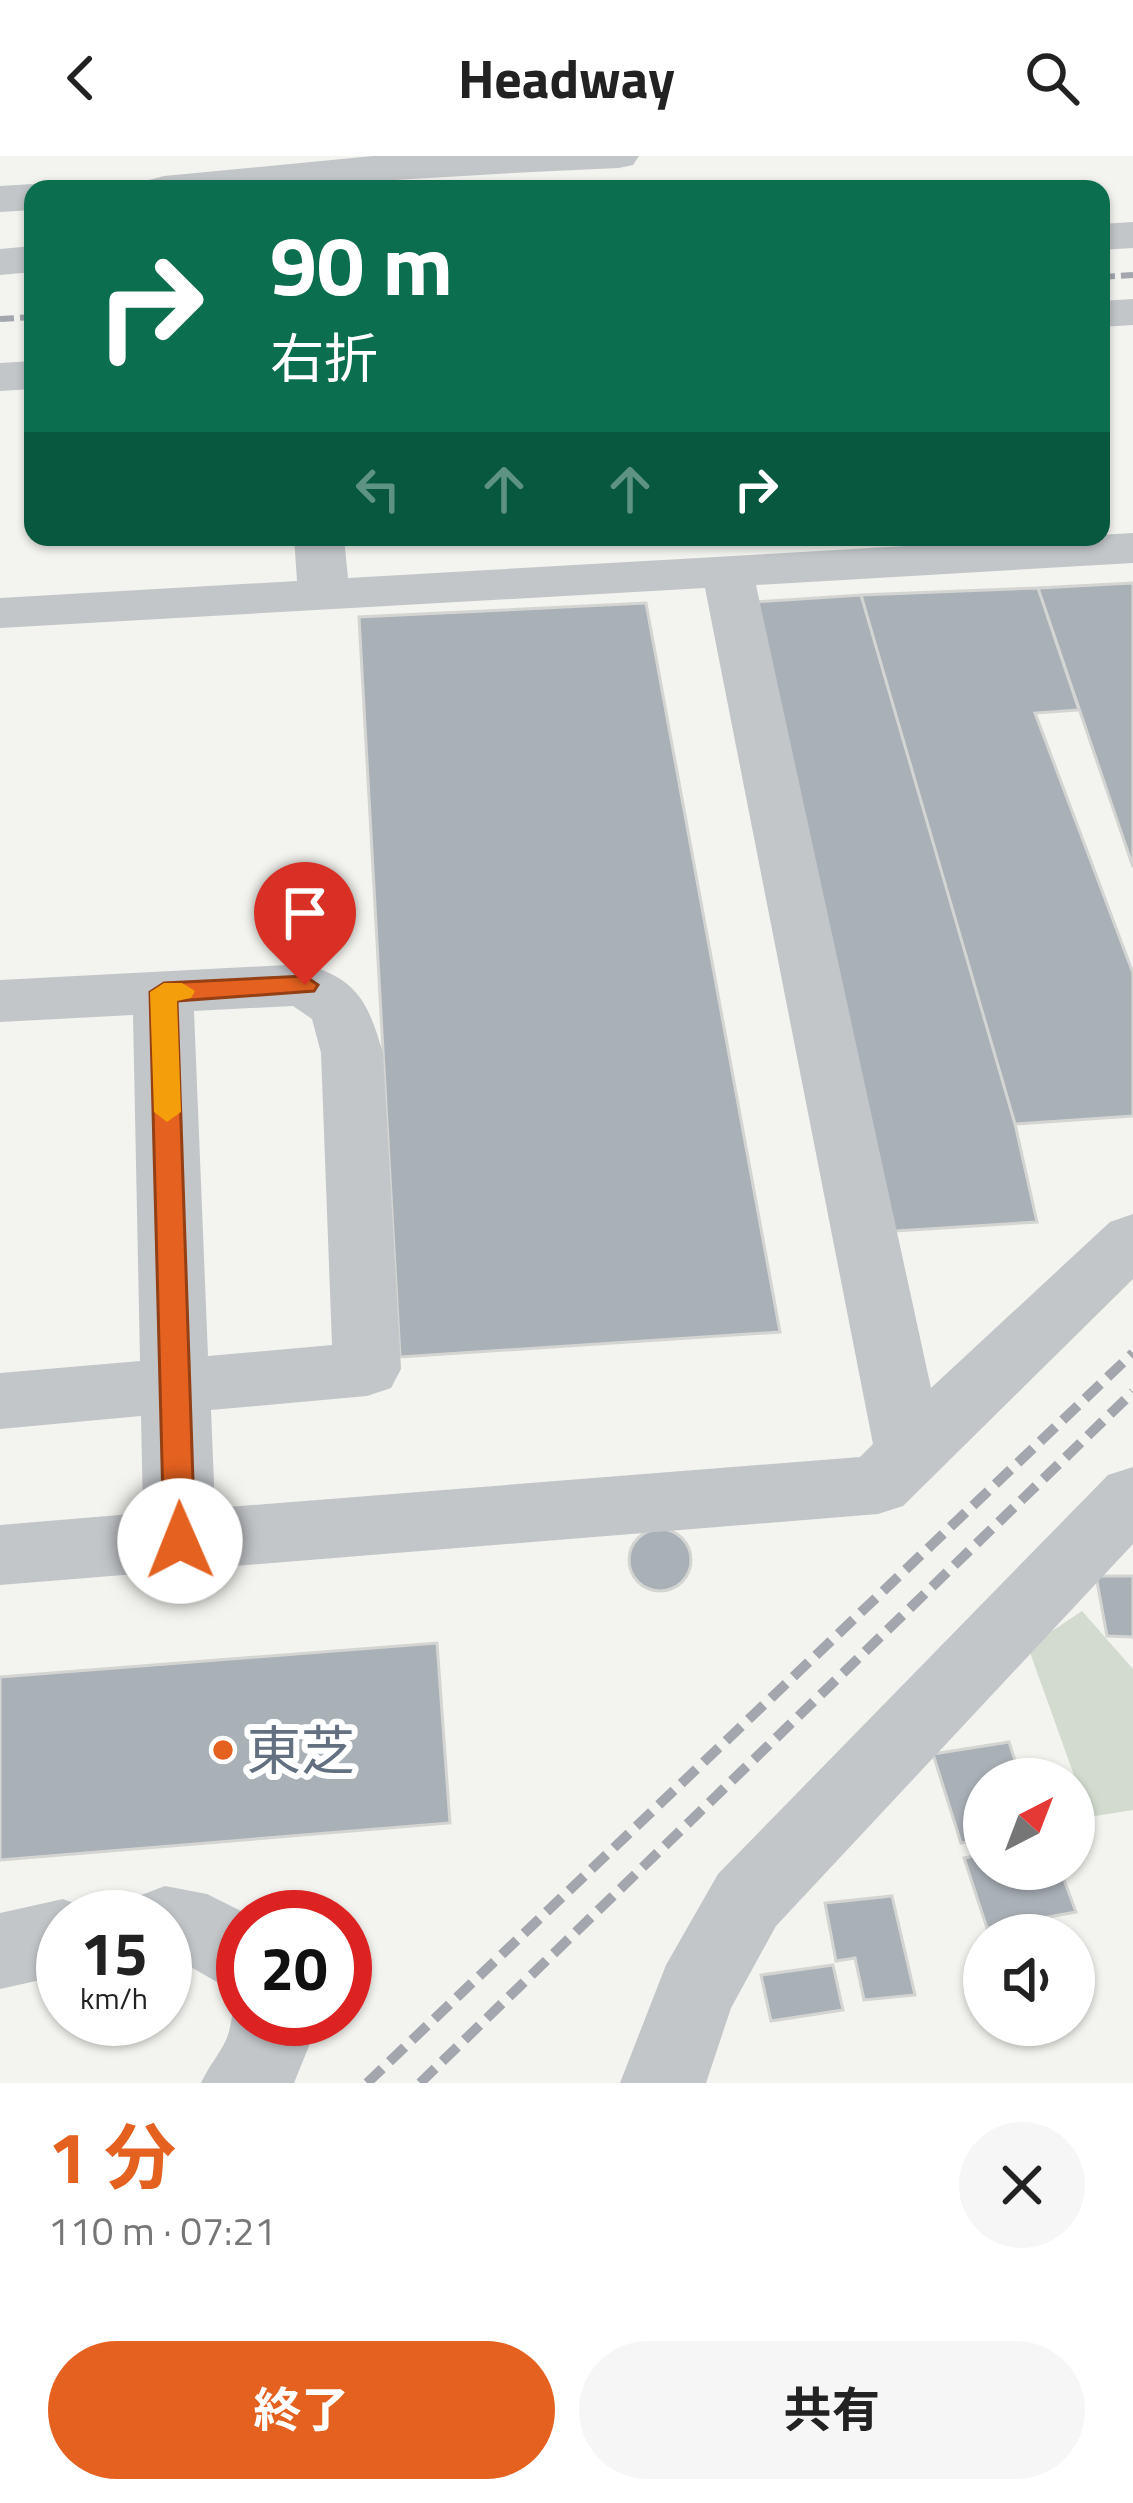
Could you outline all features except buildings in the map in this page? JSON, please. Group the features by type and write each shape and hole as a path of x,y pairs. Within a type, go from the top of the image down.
{"street":[{"path":"259,180 427,164 619,156"},
{"path":"320,546 324,596"},
{"path":"0,613 1133,548"},
{"path":"728,574 910,1453"},
{"path":"0,1001 305,985 339,1008 352,1053 367,1370 0,1401"},
{"path":"164,992 180,1541"},
{"path":"0,1555 878,1485 1133,1239"},
{"path":"663,2083 695,1994 747,1900 1133,1496"},
{"path":"0,1951 36,1943"},
{"path":"244,2083 260,2067 266,2046"}],"shaded area":[{"path":"1082,1611 1133,1669 1133,1810 1095,1816 1095,1758 1068,1758 1028,1647"}],"railway":[{"path":"1110,276 1133,275"},
{"path":"0,319 24,318"},
{"path":"367,2083 1133,1353"},
{"path":"420,2083 1133,1392"}],"slow traffic":[{"path":"167,1112 164,992 182,991"}],"place":[{"name":"東芝","path":"223,1750"}],"route":[{"path":"180,1541 164,992 305,985"}]}
